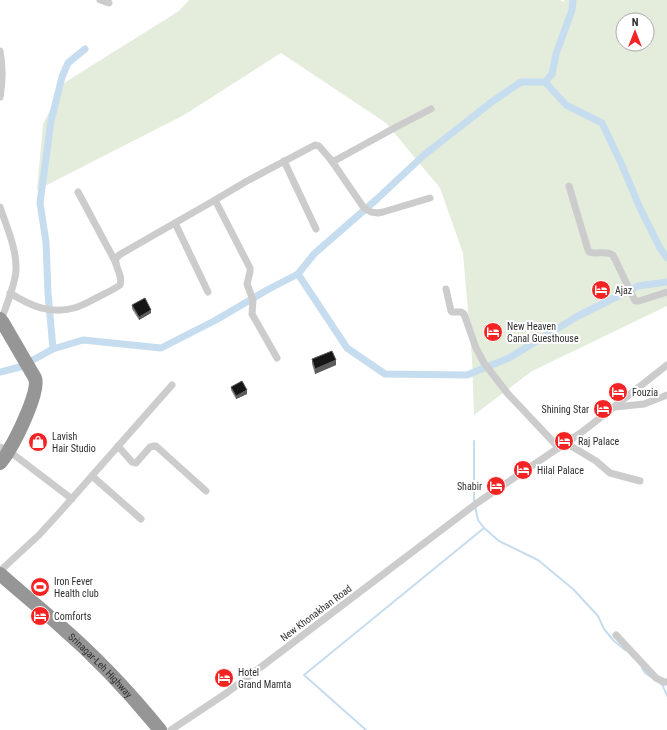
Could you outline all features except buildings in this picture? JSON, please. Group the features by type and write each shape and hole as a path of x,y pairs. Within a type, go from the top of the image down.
{"highway":[{"path":"0,463 5,449 30,414 37,400 41,385 38,377 38,369 31,354 3,317"},
{"name":"Srinagar-Leh Highway","path":"0,572 71,635 145,711 160,730"}],"street":[{"path":"100,0 109,3"},
{"path":"0,51 3,81 0,97"},
{"path":"331,160 336,160 430,109"},
{"path":"116,263 115,260 119,256 247,181 315,145 319,146 331,160 364,208 371,212 383,212 430,198"},
{"path":"284,161 316,229"},
{"path":"569,186 588,250 591,253 606,252 611,254 634,300 635,301 667,292"},
{"path":"10,293 41,309 68,309 74,308 120,285 122,282 116,263 78,192"},
{"path":"215,200 249,266 250,272 247,284 253,300 253,318 277,358"},
{"path":"0,207 13,249 16,267 15,278 3,317"},
{"path":"175,223 208,292"},
{"path":"446,289 451,311 461,312 464,314 476,348 484,363 508,394 559,448"},
{"name":"New Khonakhan Road","path":"171,730 228,692 477,502 582,432 667,366"},
{"path":"0,572 39,535 172,385"},
{"path":"615,407 644,404 667,396"},
{"path":"566,443 596,461 610,473 640,481"},
{"path":"118,446 132,462 136,463 150,447 156,446 206,491"},
{"path":"5,449 72,499"},
{"path":"92,476 141,519"},
{"path":"616,635 656,678 667,682"}],"green space":[{"path":"189,0 560,0 564,2 564,0 667,0 667,306 532,371 474,415 472,358 463,253 440,188 386,123 281,53 184,115 37,190 43,124 64,83 179,11"}],"waterway":[{"path":"0,372 20,367 53,349 83,340 161,348 216,320 267,290 298,274 314,254 377,199 424,155 493,101 521,82 545,82 552,74 556,54 572,10 573,0"},
{"path":"53,349 48,293 46,242 40,203 51,121 62,77 68,63 85,49"},
{"path":"545,82 566,105 602,123 640,208 660,248 667,258"},
{"path":"298,274 347,348 385,374 467,375 509,358 578,316 638,286 667,282"},
{"path":"474,441 474,502"},
{"path":"475,506 478,520 484,528 499,541 538,560 573,589 598,616 604,629 614,641 625,650"},
{"path":"366,730 304,675 484,528"},
{"path":"642,668 645,673 651,677"},
{"path":"661,684 667,696"}],"place":[{"name":"Ajaz","path":"601,290"},
{"name":"New Heaven Canal Guesthouse","path":"493,332"},
{"name":"Fouzia","path":"618,392"},
{"name":"Shining Star","path":"603,409"},
{"name":"Raj Palace","path":"564,441"},
{"name":"Lavish Hair Studio","path":"38,442"},
{"name":"Hilal Palace","path":"523,470"},
{"name":"Shabir","path":"496,486"},
{"name":"Iron Fever Health club","path":"40,587"},
{"name":"Comforts","path":"40,616"},
{"name":"Hotel Grand Mamta","path":"224,678"}]}
